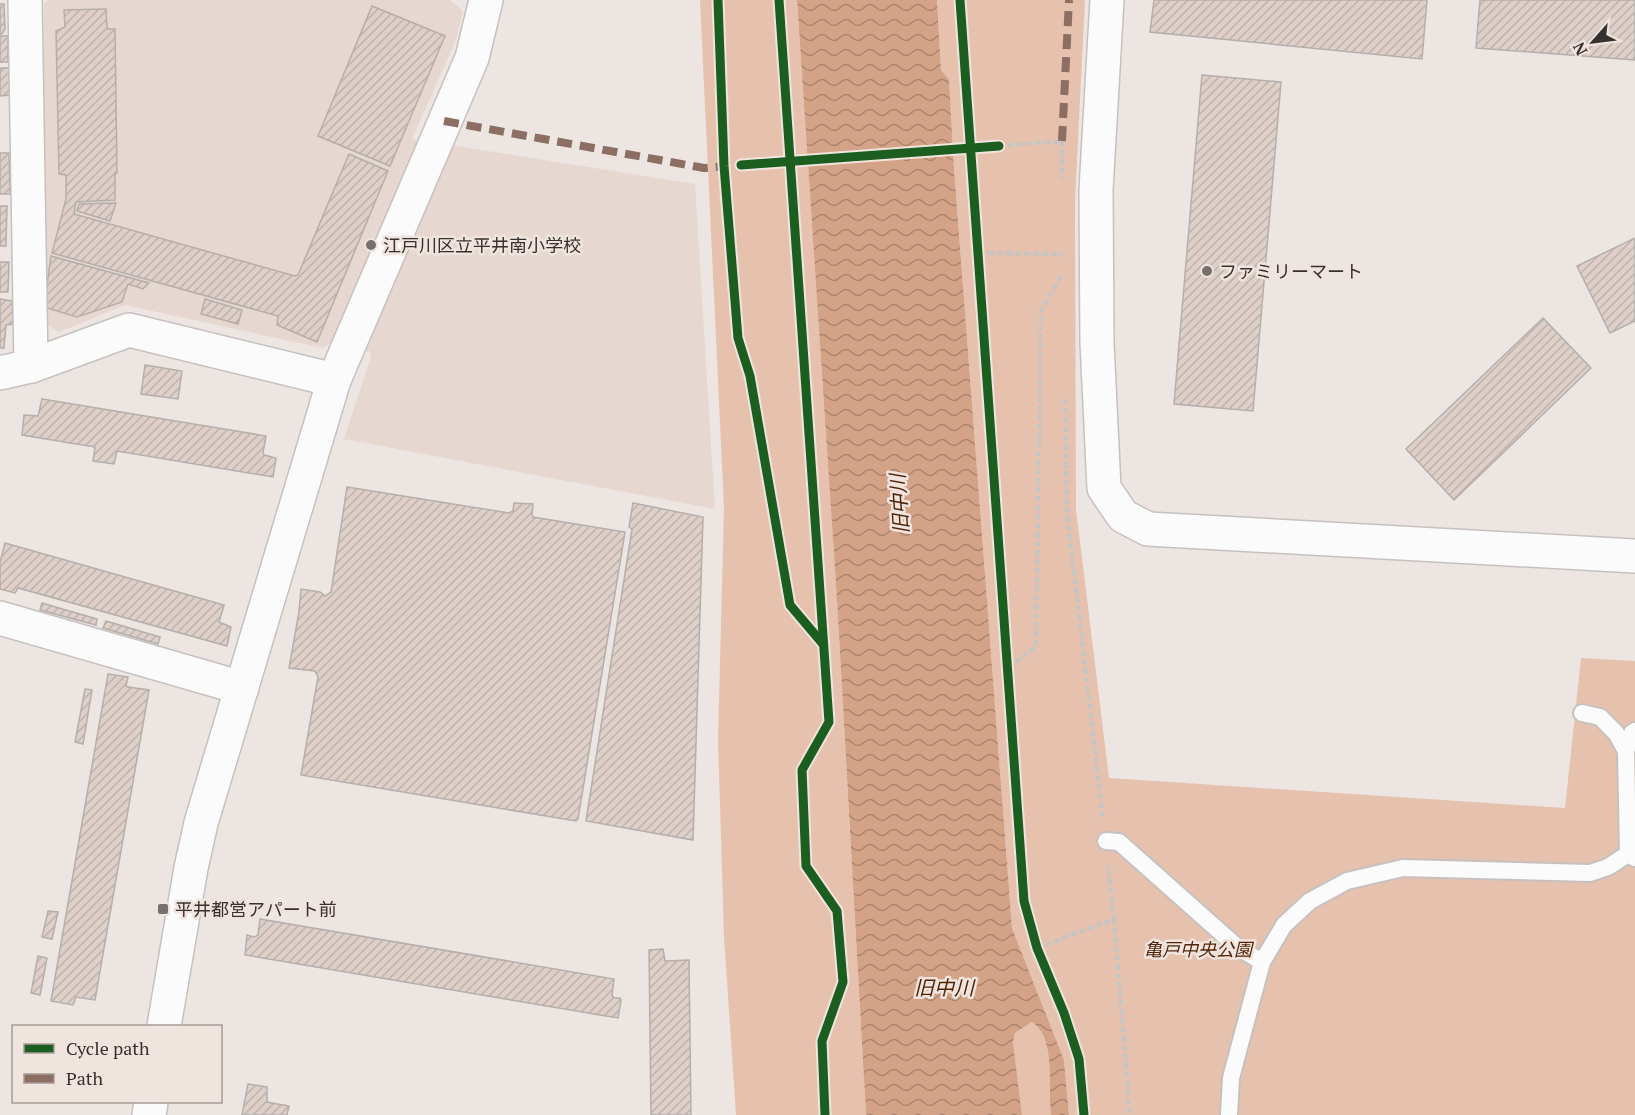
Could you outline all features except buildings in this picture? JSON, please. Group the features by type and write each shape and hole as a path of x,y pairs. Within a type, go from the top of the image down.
{"street":[{"path":"25,0 13,138 32,366"},
{"path":"164,1025 201,823 334,380 471,58 486,0"},
{"path":"1107,0 1096,190 1097,343 1104,488 1124,516 1148,528 1635,556"},
{"path":"0,373 32,366 129,330 334,380"},
{"path":"0,618 242,688"}],"lane":[{"path":"1582,713 1600,717 1616,733 1626,751"},
{"path":"1229,1115 1231,1078 1262,962 1284,926 1301,909 1310,901 1347,881 1403,868 1590,873 1631,856 1626,751 1635,730"},
{"path":"1106,841 1119,842 1236,946 1262,962"}],"path":[{"path":"987,147 1062,141 1062,187"},
{"path":"978,241 979,264"},
{"path":"1062,243 1063,286"},
{"path":"979,253 1062,254"},
{"path":"1008,668 1036,646 1041,310 1062,274"},
{"path":"1065,394 1067,513 1106,841 1130,1115"},
{"path":"1007,656 1008,680"},
{"path":"1041,959 1036,944 1114,919"}],"shaded area":[{"name":"江戸川区立平井南小学校","path":"48,0 450,0 463,11 456,40 412,139 695,184 715,509 344,439 372,353 333,342 322,348 125,305 59,332 44,323 44,4"}],"green space":[{"path":"700,0 797,0 837,600 866,1115 736,1115 724,937 718,740 724,508"},
{"name":"亀戸中央公園","path":"937,0 1085,0 1075,201 1076,509 1109,778 1565,808 1581,658 1635,661 1635,1115 1069,1115 1064,1060 1012,928 949,81 941,70"},
{"path":"1032,1022 1040,1030 1048,1052 1051,1115 1022,1115 1013,1042 1015,1033"}],"water":[{"name":"旧中川","path":"797,0 937,0 941,70 949,80 1012,928 1064,1060 1069,1115 1051,1115 1048,1052 1040,1030 1032,1022 1015,1033 1013,1042 1022,1115 866,1115 837,600"}],"marked path":[{"path":"1062,141 1069,0"},
{"path":"444,121 704,168 728,166"}],"cycle path":[{"path":"718,0 724,166 738,338 750,376 790,605 823,644"},
{"path":"779,0 829,722 802,770 806,866 837,911 843,982 822,1041 825,1115"},
{"path":"960,0 1024,901 1037,948 1064,1013 1079,1059 1084,1115"},
{"path":"741,165 999,146"}],"place":[{"name":"江戸川区立平井南小学校","path":"371,245"},
{"name":"ファミリーマート","path":"1207,271"},
{"name":"平井都営アパート前","path":"163,909"}]}
